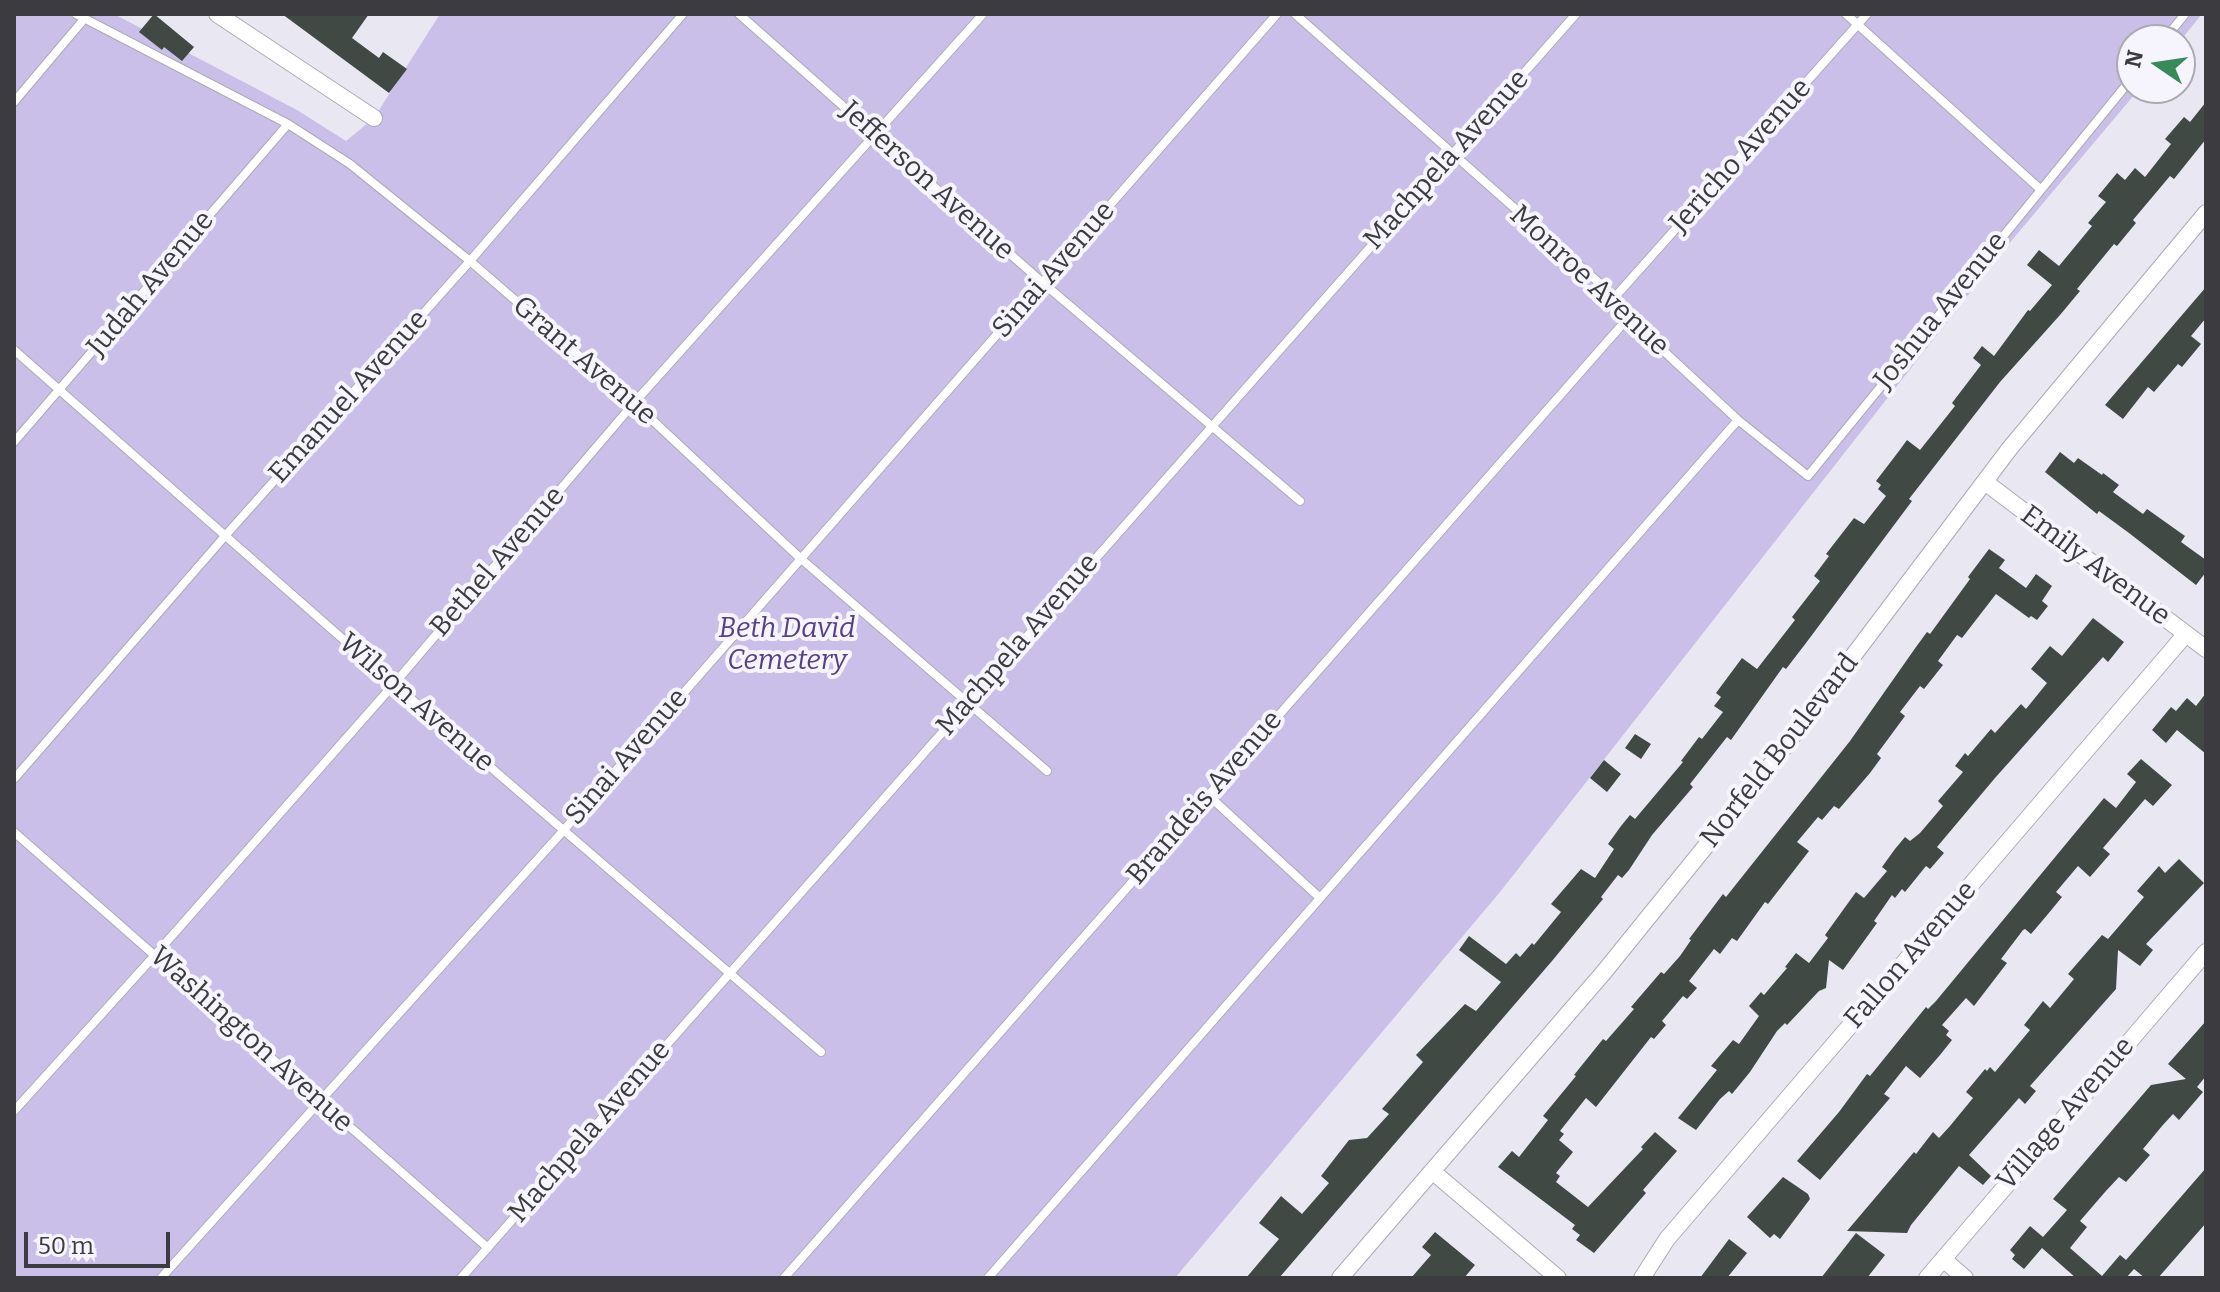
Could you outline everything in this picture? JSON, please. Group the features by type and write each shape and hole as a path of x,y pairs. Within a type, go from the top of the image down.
{"street":[{"path":"217,14 374,118"},
{"name":"Norfeld Boulevard","path":"1340,1278 1604,972 1764,774 2019,436 2206,213"},
{"name":"Emily Avenue","path":"1985,482 2206,649"},
{"name":"Fallon Avenue","path":"1642,1278 1667,1239 2185,635"},
{"name":"Village Avenue","path":"1927,1278 2206,952"},
{"path":"1432,1171 1558,1278"},
{"path":"1943,1259 1965,1278"}],"lane":[{"name":"Emanuel Avenue","path":"14,779 683,14"},
{"name":"Jefferson Avenue","path":"739,14 1043,283 1300,501"},
{"name":"Bethel Avenue","path":"14,1111 394,684 634,403 983,14"},
{"name":"Sinai Avenue","path":"161,1278 563,831 1277,14"},
{"name":"Monroe Avenue","path":"1295,14 1615,297 1628,318 1738,420"},
{"name":"Machpela Avenue","path":"461,1278 1576,14"},
{"path":"1846,14 2040,189"},
{"name":"Jericho Avenue","path":"1615,297 1867,14"},
{"name":"Grant Avenue","path":"80,16 288,124 350,164 470,261 634,403 800,558 1047,771"},
{"path":"14,102 80,16"},
{"name":"Joshua Avenue","path":"1738,420 1808,476 2116,97"},
{"name":"Judah Avenue","path":"14,442 288,124"},
{"name":"Brandeis Avenue","path":"788,1277 1628,318"},
{"name":"Wilson Avenue","path":"14,350 394,684 821,1052"},
{"path":"988,1278 1738,420"},
{"path":"1208,795 1320,898"},
{"name":"Washington Avenue","path":"14,832 488,1248"}],"green space":[{"name":"Beth David Cemetery","path":"14,14 114,14 297,110 346,141 374,118 440,14 2202,14 2194,24 2116,24 2116,104 2127,104 2002,252 1500,892 1175,1278 14,1278"}],"building":[{"path":"154,14 194,47 182,61 139,32"},
{"path":"282,14 369,14 352,38 379,58 383,52 407,69 389,93"},
{"path":"2206,102 2206,139 2174,179 2170,176 2133,220 2136,223 2117,246 2114,244 2077,289 2080,291 2000,382 1909,499 1912,501 1806,643 1786,669 1783,667 1731,740 1727,737 1690,784 1693,787 1652,835 1629,870 1622,878 1618,875 1601,897 1603,899 1552,961 1279,1278 1246,1278 1279,1239 1259,1223 1281,1196 1302,1214 1329,1183 1321,1176 1349,1140 1367,1138 1389,1114 1382,1109 1423,1062 1416,1055 1465,1004 1476,1011 1501,982 1459,950 1469,936 1506,964 1516,953 1520,957 1532,943 1534,945 1561,912 1551,904 1581,869 1595,878 1614,849 1608,844 1621,826 1630,815 1635,819 1683,762 1699,737 1702,739 1723,712 1714,706 1721,697 1716,693 1742,658 1757,669 1820,581 1814,576 1829,556 1826,554 1854,518 1864,524 1886,496 1878,489 1881,485 1876,481 1907,440 1920,450 1955,406 1952,403 1981,365 1973,358 1982,346 1994,356 2028,310 2052,285 2027,265 2039,250 2059,266 2092,226 2088,223 2106,202 2098,196 2117,173 2125,180 2135,168 2145,177 2171,144 2165,139 2184,117 2190,122"},
{"path":"2206,287 2206,318 2191,336 2201,344 2182,367 2178,364 2154,392 2148,387 2123,419 2105,405"},
{"path":"2060,452 2074,463 2078,458 2103,473 2119,485 2113,492 2143,514 2147,509 2185,536 2181,542 2206,560 2206,572 2196,585 2099,511 2097,514 2045,472"},
{"path":"1989,549 2005,560 1999,568 2026,588 2036,574 2052,586 2042,601 2048,606 2037,620 2031,616 2029,618 1996,594 1962,638 1957,635 1938,661 1943,665 1924,689 1920,686 1900,712 1905,716 1877,754 1881,758 1870,773 1839,809 1834,806 1822,820 1818,817 1797,842 1809,851 1768,904 1765,902 1737,941 1732,938 1720,954 1714,949 1689,981 1697,988 1687,999 1683,996 1662,1021 1666,1025 1654,1039 1651,1037 1596,1107 1586,1098 1560,1131 1564,1134 1559,1140 1573,1152 1556,1173 1560,1176 1556,1182 1588,1207 1655,1132 1677,1151 1643,1190 1646,1193 1594,1253 1576,1240 1580,1235 1572,1229 1575,1225 1498,1167 1512,1151 1519,1157 1548,1120 1543,1116 1574,1075 1603,1039 1606,1041 1634,1009 1631,1007 1661,972 1664,974 1680,956 1723,894 1726,897 1850,741"},
{"path":"2093,618 2124,642 2108,662 2103,657 1995,778 1937,847 1944,853 1930,869 1926,866 1905,892 1902,889 1895,898 1892,895 1874,921 1877,923 1843,970 1829,960 1826,988 1777,1031 1732,1094 1729,1091 1720,1099 1696,1130 1678,1118 1717,1070 1711,1066 1733,1040 1739,1044 1759,1016 1749,1006 1761,992 1764,995 1796,953 1809,963 1856,892 1864,898 1887,871 1882,867 1905,837 1910,841 1920,833 1943,806 1938,801 1963,772 1955,766 1965,753 1968,756 1991,729 1995,733 2021,704 2026,709 2047,683 2031,669 2050,646 2062,656"},
{"path":"2206,693 2206,754 2177,730 2166,743 2152,730 2171,707 2176,711 2187,698 2196,706"},
{"path":"1635,734 1651,744 1641,759 1625,748"},
{"path":"2141,759 2172,785 2153,806 2145,799 2103,848 2110,854 2090,877 2078,866 2056,892 2062,897 2048,914 2031,934 2023,930 2001,959 2007,963 1974,1006 1966,998 1942,1025 1949,1031 1946,1035 1952,1040 1940,1055 1920,1078 1906,1066 1884,1094 1890,1098 1820,1180 1797,1161 1867,1074 1870,1076 1926,1007 1928,1009 1936,1001 2104,798 2116,808 2136,782 2127,774"},
{"path":"1604,760 1621,774 1607,792 1590,778"},
{"path":"2179,859 2204,883 2146,944 2153,950 2140,966 2118,950 2116,989 2030,1086 2036,1091 2025,1104 2019,1098 1969,1155 1991,1176 1983,1185 1959,1166 1907,1233 1847,1231 1933,1132 1939,1138 1950,1126 1973,1098 1966,1092 1985,1069 1987,1071 1990,1067 1995,1072 2030,1030 2024,1025 2043,1001 2050,1008 2074,979 2068,974 2102,935 2108,939 2144,897 2137,891 2159,866 2165,873"},
{"path":"2206,1021 2206,1076 2197,1087 2203,1092 2179,1120 2173,1114 2143,1149 2150,1155 2126,1182 2119,1177 2080,1221 2087,1227 2070,1248 2102,1276 2120,1255 2126,1260 2206,1168 2206,1223 2158,1278 2145,1278 2134,1269 2126,1278 2076,1278 2042,1248 2024,1269 2012,1259 2015,1255 2010,1250 2030,1226 2043,1237 2067,1210 2053,1199 2151,1085 2186,1079 2168,1064"},
{"path":"1783,1177 1808,1194 1810,1199 1780,1239 1774,1234 1770,1238 1747,1217"},
{"path":"1435,1232 1475,1265 1464,1278 1411,1278 1431,1255 1422,1247"},
{"path":"1856,1233 1885,1255 1867,1278 1821,1278"},
{"path":"1729,1239 1747,1253 1727,1278 1700,1278"}]}
